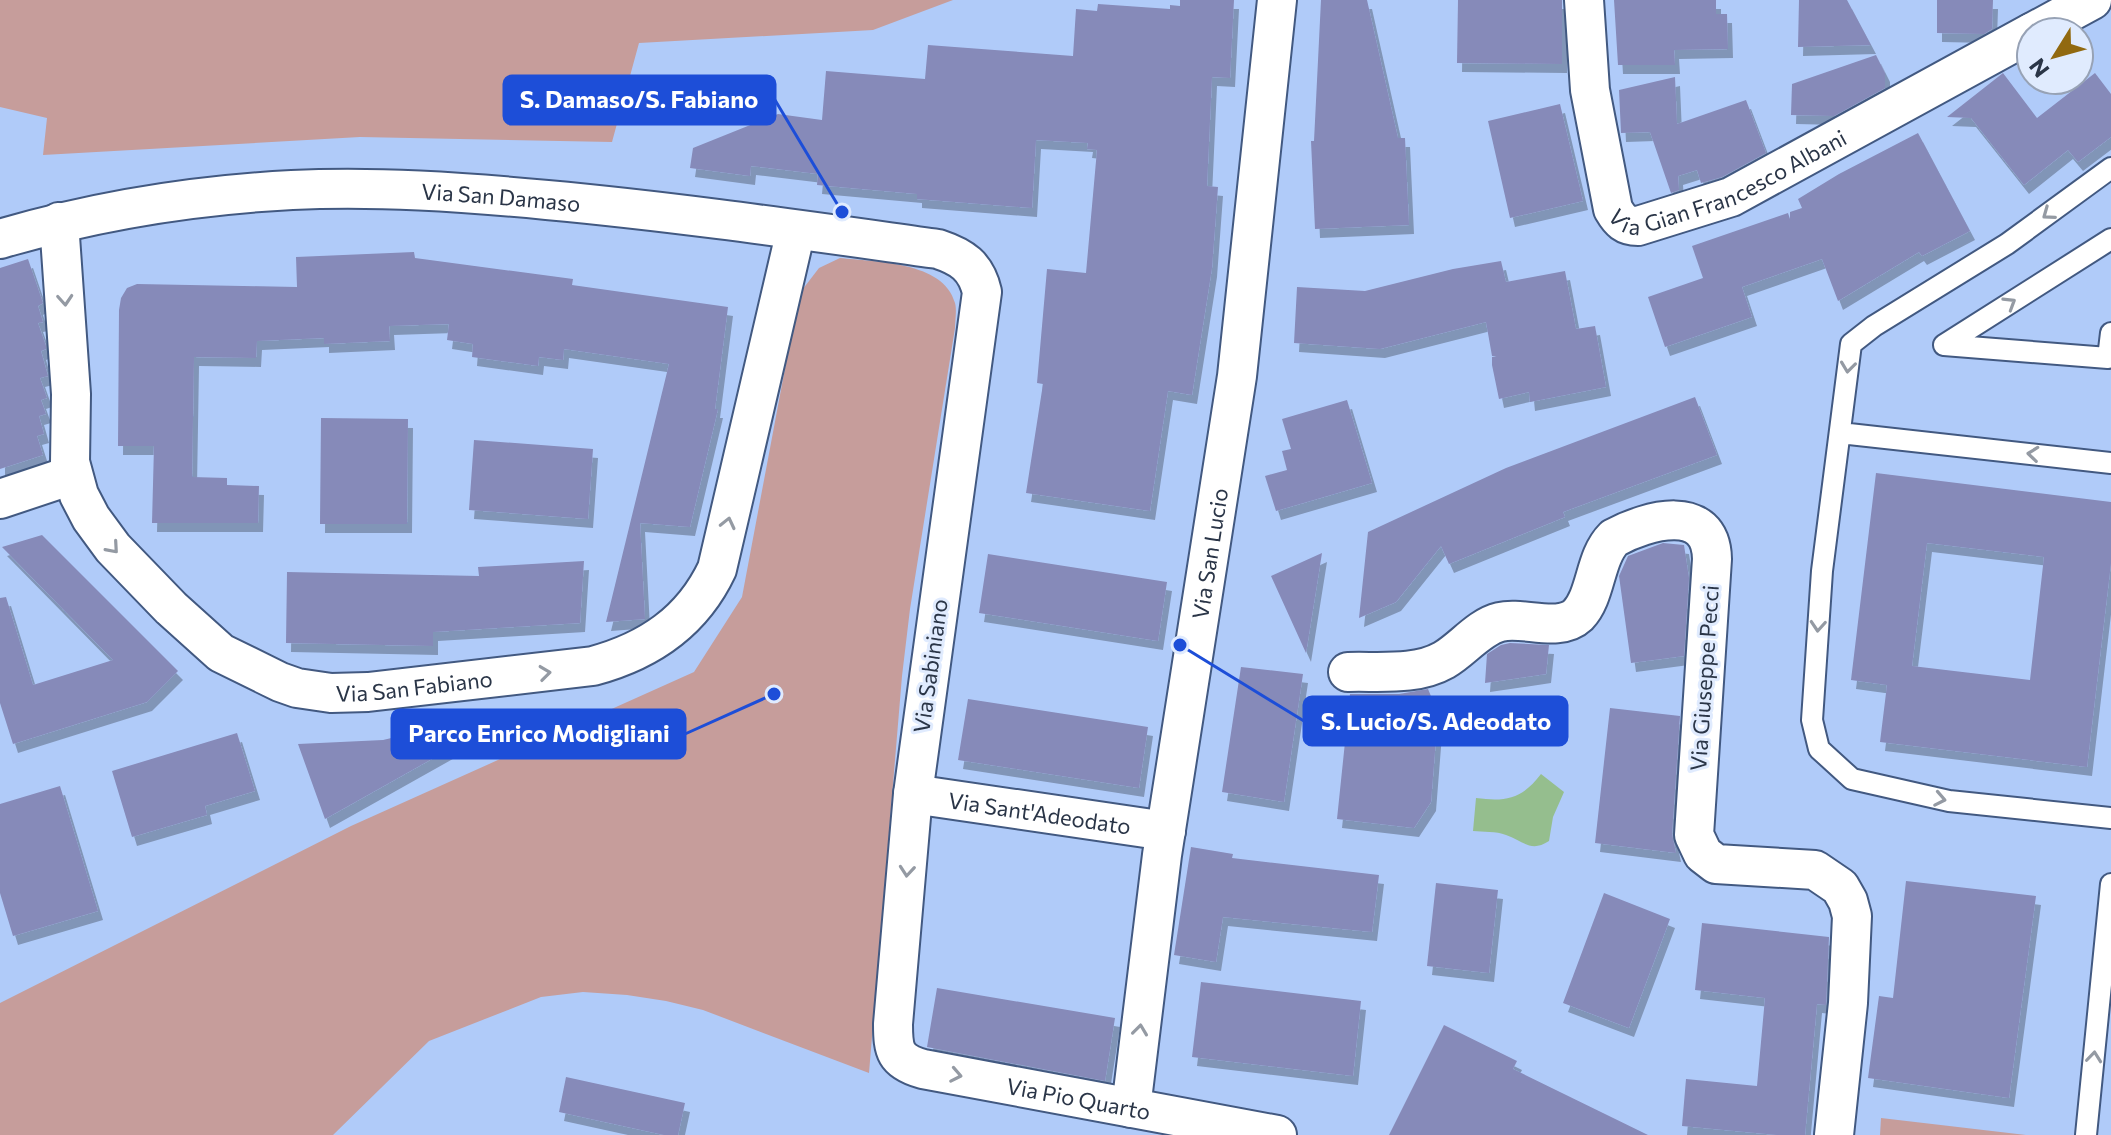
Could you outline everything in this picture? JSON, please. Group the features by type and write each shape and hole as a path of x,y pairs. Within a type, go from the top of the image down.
{"street":[{"name":"Via San Lucio","path":"1131,1108 1166,831 1237,376 1277,0"},
{"name":"Via Gian Francesco Albani","path":"1584,0 1590,90 1610,194 1617,216 1629,226 1638,226 1731,197 2015,42"},
{"name":"Via Gian Francesco Albani","path":"2063,16 2092,0"},
{"name":"Via San Damaso","path":"0,239 59,222 197,199 292,190 471,193 617,207 938,249 970,265 978,275 982,292"},
{"name":"Via San Fabiano","path":"59,222 68,349 72,475 79,495 102,534 171,608 221,653 280,682 313,692 348,694 579,669 609,662 675,627 704,596 717,569 796,230"},
{"name":"Via Sabiniano","path":"893,1042 913,794 982,292"},
{"path":"0,499 72,475"},
{"name":"Via Giuseppe Pecci","path":"1348,672 1415,670 1433,665 1489,626 1501,622 1567,621 1584,607 1603,556 1614,538 1666,520 1687,521 1698,526 1710,541 1712,559 1694,835 1703,854 1716,864 1815,870 1840,887 1848,901 1852,916 1848,1003 1834,1135"},
{"name":"Via Sant'Adeodato","path":"913,794 1166,831"},
{"name":"Via Pio Quarto","path":"893,1042 897,1056 906,1064 1277,1135"}],"lane":[{"path":"2111,168 2007,244 1874,326 1851,344 1822,571 1812,720 1819,749 1852,779 1949,801 2111,818"},
{"path":"2111,239 1944,345 2108,358 2111,333"},
{"path":"1840,433 2111,463"},
{"path":"2086,1135 2111,897"}],"shaded area":[{"path":"0,0 953,0 873,30 639,43 612,142 360,137 43,155 47,118 0,107"},
{"path":"840,258 888,263 923,271 948,289 956,309 902,676 869,1073 703,1010 627,995 583,992 541,997 429,1041 333,1135 0,1135 0,1003 351,826 694,672 742,597 799,294 819,268"},
{"path":"1541,774 1564,792 1553,817 1549,841 1532,846 1502,834 1473,831 1476,798 1513,797 1527,789"},
{"path":"1881,1118 2026,1135 1880,1135"}],"building":[{"path":"1180,0 1234,0 1230,78 1212,77 1207,186 1218,187 1212,268 1192,395 1168,391 1150,511 1026,493 1043,384 1037,383 1047,269 1086,273 1097,150 1087,149 1088,143 1036,140 1032,208 917,199 917,194 817,185 818,174 751,166 750,176 690,168 693,148 778,114 822,120 826,71 925,79 928,45 1073,56 1076,9 1097,11 1098,4 1170,9 1170,5 1180,6"},
{"path":"1321,0 1367,0 1398,138 1405,138 1409,225 1315,229 1311,141 1314,141"},
{"path":"1458,0 1562,0 1562,64 1457,63"},
{"path":"1614,0 1716,0 1716,14 1727,14 1728,49 1674,50 1675,65 1618,65"},
{"path":"1799,0 1847,0 1871,45 1798,47"},
{"path":"1937,0 1993,0 1992,29 1984,34 1937,33"},
{"path":"1876,55 1885,73 1885,88 1834,116 1791,115 1792,84"},
{"path":"2003,73 2015,89 2015,96 2020,96 2037,118 2065,96 2095,96 2095,73 2111,94 2111,137 2078,162 2068,150 2024,185 1971,118 1947,117"},
{"path":"1675,77 1677,124 1746,100 1766,153 1722,177 1701,183 1697,170 1678,176 1679,190 1671,193 1650,132 1621,133 1619,90"},
{"path":"1560,104 1583,201 1510,218 1488,121"},
{"path":"1918,133 1970,231 1922,256 1919,252 1838,301 1822,259 1742,287 1752,317 1665,347 1648,297 1703,278 1692,246 1788,213 1790,219 1790,212 1802,208 1798,199"},
{"path":"414,252 415,258 573,279 572,285 728,307 715,409 718,409 690,527 640,523 645,619 606,622 669,364 564,349 563,360 539,357 538,366 472,357 473,344 447,340 449,324 389,326 390,341 324,344 324,338 257,341 256,358 194,357 192,477 227,478 227,485 259,486 258,523 152,523 154,446 118,446 119,310 127,288 137,284 297,287 296,257"},
{"path":"28,259 43,303 38,306 43,322 38,323 46,346 41,351 48,376 40,378 47,398 41,400 46,414 39,416 44,434 37,436 43,455 0,469 0,268"},
{"path":"1501,261 1506,282 1565,271 1576,329 1595,326 1606,387 1530,402 1529,392 1499,399 1492,365 1492,357 1497,356 1492,356 1486,322 1380,349 1294,343 1297,287 1365,291 1453,269"},
{"path":"1695,397 1717,455 1563,512 1565,517 1449,564 1441,546 1396,602 1359,618 1368,532 1506,468"},
{"path":"1347,400 1372,483 1276,511 1265,476 1287,470 1282,451 1291,449 1282,419"},
{"path":"321,418 408,419 407,524 320,524"},
{"path":"474,440 593,449 588,519 469,510"},
{"path":"1876,473 2111,502 2111,563 2087,767 1880,742 1887,685 1851,680","holes":["1927,543 2044,557 2030,680 1912,666"]},
{"path":"42,535 178,671 147,702 13,744 0,703 0,598 6,597 33,685 113,660 2,547"},
{"path":"1663,543 1684,545 1689,578 1684,656 1631,663 1619,576 1628,556"},
{"path":"1322,553 1306,653 1271,576"},
{"path":"988,554 1167,582 1158,641 979,613"},
{"path":"584,561 580,623 433,632 433,646 286,643 287,572 479,576 478,567"},
{"path":"1510,643 1549,645 1546,674 1485,683 1487,654"},
{"path":"1241,667 1303,674 1284,802 1222,792"},
{"path":"1428,689 1438,713 1431,802 1414,828 1337,819 1350,694 1399,694"},
{"path":"968,699 1148,727 1139,788 958,760"},
{"path":"1610,708 1680,716 1672,834 1676,853 1595,843"},
{"path":"500,712 503,719 325,819 298,744 383,740"},
{"path":"237,733 255,791 205,806 207,815 132,837 112,771"},
{"path":"60,786 98,911 13,936 0,893 0,804"},
{"path":"1191,847 1233,854 1232,858 1379,875 1372,932 1223,917 1216,962 1174,955"},
{"path":"1906,881 2036,896 2009,1098 1868,1078 1879,996 1893,998"},
{"path":"1436,883 1498,890 1489,973 1427,966"},
{"path":"1604,893 1670,919 1629,1028 1563,1003"},
{"path":"1702,923 1829,937 1826,1005 1817,1004 1805,1135 1682,1126 1686,1079 1757,1086 1765,998 1695,990"},
{"path":"1201,982 1361,1001 1353,1076 1192,1057"},
{"path":"937,988 1115,1018 1105,1081 927,1047"},
{"path":"1444,1025 1517,1061 1513,1069 1648,1135 1389,1135"},
{"path":"566,1077 685,1103 678,1135 664,1135 559,1112"}],"place":[{"name":"S. Damaso/S. Fabiano","path":"842,212"},
{"name":"S. Lucio/S. Adeodato","path":"1180,645"},
{"name":"Parco Enrico Modigliani","path":"774,694"}]}
